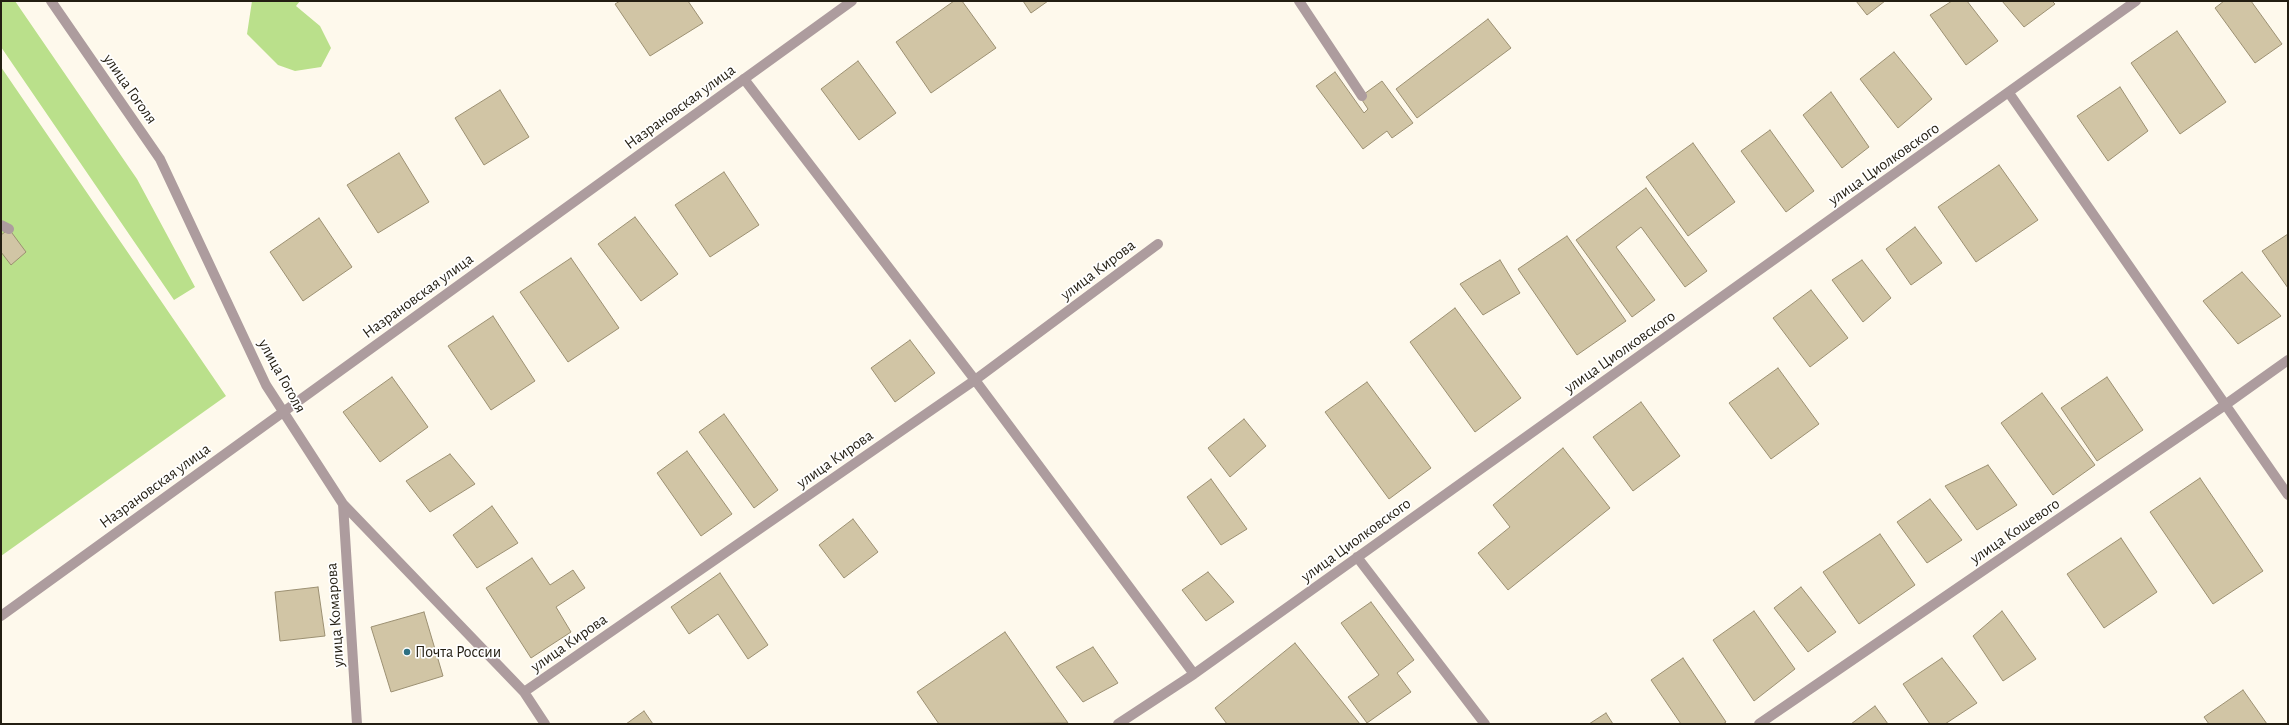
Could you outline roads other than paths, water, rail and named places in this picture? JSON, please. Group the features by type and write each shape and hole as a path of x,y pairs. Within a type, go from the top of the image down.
{"street":[{"name":"улица Гоголя","path":"50,1 160,159 266,385 343,504 524,692 545,724"},
{"name":"Назрановская улица","path":"1,616 852,1"},
{"path":"1299,1 1362,96"},
{"name":"улица Циолковского","path":"1118,724 1194,674 2136,1"},
{"path":"744,79 975,380 1194,674"},
{"path":"2009,93 2288,495"},
{"name":"улица Кирова","path":"524,692 975,380 1158,244"},
{"name":"улица Кошевого","path":"1759,724 2226,405 2288,360"},
{"name":"улица Комарова","path":"343,504 357,724"},
{"path":"1357,557 1485,724"}],"place":[{"name":"Почта России","path":"407,652"}]}
